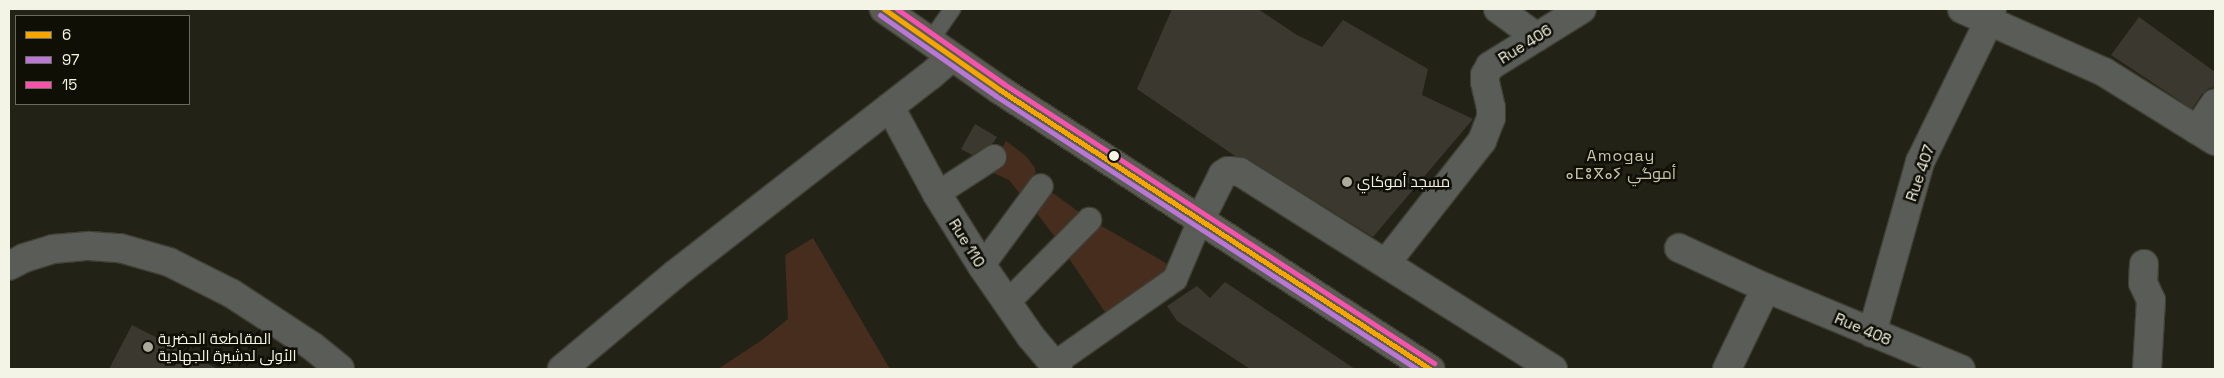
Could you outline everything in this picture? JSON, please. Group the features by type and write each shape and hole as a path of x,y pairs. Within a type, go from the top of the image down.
{"main road":[{"path":"884,9 952,57 1430,369"}],"street":[{"path":"1498,9 1537,37"},
{"name":"Rue 406","path":"1386,264 1482,141 1491,118 1491,108 1485,82 1485,75 1490,66 1582,9"},
{"path":"1962,9 1990,15 2104,72 2206,135 2215,103"},
{"name":"Rue 407","path":"1872,333 1920,162 1990,15"},
{"path":"562,369 674,276 952,57"},
{"name":"Rue 110","path":"890,107 937,194 982,266 1031,337 1056,367"},
{"path":"937,194 994,157"},
{"path":"1056,367 1175,278 1201,218 1223,174 1228,171 1240,172 1553,369"},
{"path":"982,266 1042,186"},
{"path":"1007,303 1089,220"},
{"path":"9,266 24,258 53,249 89,246 120,248 169,262 231,293 312,346 340,369"},
{"name":"Rue 408","path":"1680,248 1766,288 1961,369"},
{"path":"2144,264 2143,283 2151,300 2147,369"},
{"path":"1727,369 1766,288"}],"lane":[{"path":"930,41 952,9"}],"shaded area":[{"path":"1006,141 1026,156 1035,168 1036,181 1023,198 1009,180 989,171"},
{"path":"1046,188 1083,215 1061,245 1032,207"},
{"path":"1093,221 1171,266 1109,318 1068,257"},
{"path":"813,238 890,369 718,369 762,340 788,319 785,255"}],"building":[{"name":"مسجد أموكاي","path":"1172,9 1258,9 1297,35 1322,47 1343,20 1428,69 1422,95 1473,119 1373,237 1248,159 1235,156 1137,89"},
{"path":"2139,17 2215,72 2215,87 2208,89 2202,94 2192,109 2111,55"},
{"path":"975,124 997,137 993,143 972,155 961,149"},
{"path":"1225,282 1355,369 1250,369 1177,321 1167,306 1197,286 1210,298"},
{"name":"المقاطعة الحضرية الأولى لدشيرة الجهادية","path":"132,325 218,369 109,369"}],"transit line":[{"name":"6","path":"884,9 1000,90 1430,369"},
{"name":"15","path":"897,9 1004,84 1434,363"},
{"name":"97","path":"880,15 996,96 1417,369"}],"place":[{"name":"مسجد أموكاي","path":"1347,182"},
{"name":"المقاطعة الحضرية الأولى لدشيرة الجهادية","path":"148,347"}],"district":[{"name":"Amogay ⴰⵎⵓⴳⴰⵢ أموگي","path":"1621,165"}]}
